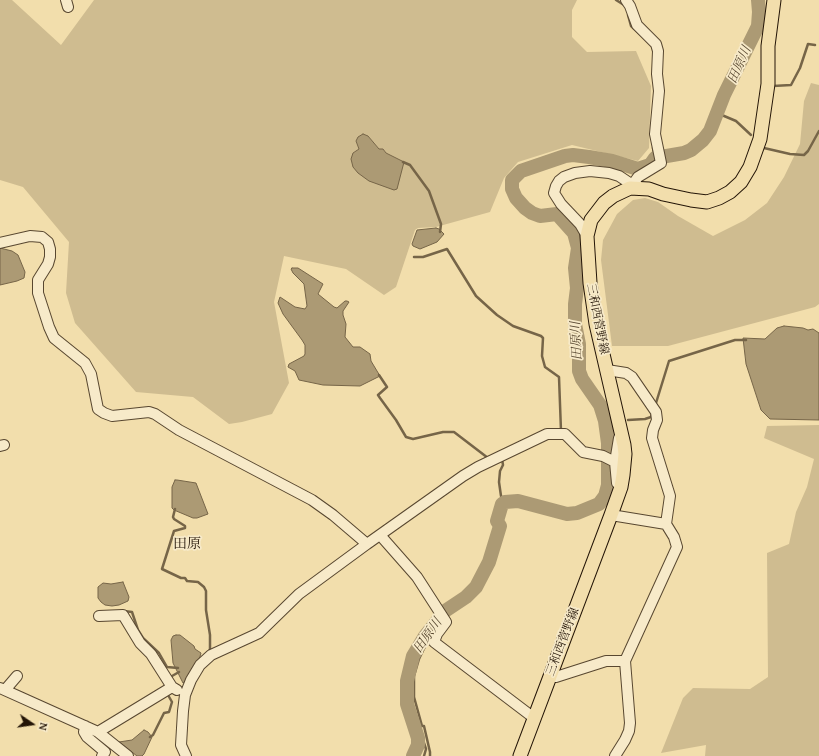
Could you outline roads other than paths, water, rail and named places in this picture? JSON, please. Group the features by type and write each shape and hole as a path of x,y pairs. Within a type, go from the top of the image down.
{"main road":[{"name":"三和西菅野線","path":"520,756 621,487 625,459 622,434 596,324 590,283 587,236 590,220 604,203 613,196 630,188 649,189 663,194 706,202 719,198 730,192 741,182 750,167 760,139 768,84 768,46 774,0"}],"street":[{"path":"626,0 630,6 637,25 652,38 658,51 657,74 659,91 655,134 661,163 638,177 630,188"},
{"path":"587,236 580,224 561,204 554,193 559,181 564,177 575,173 590,171 610,173 619,176 628,182 630,188"},
{"path":"0,243 30,236 42,237 48,242 50,257 48,264 38,280 38,293 54,338 86,363 91,374 98,409 112,416 149,412 155,414 180,430 312,500 333,515 367,544"},
{"path":"607,370 626,373 632,377 656,412 658,420 653,430 652,438 670,496 666,524 674,536 677,547 625,662 630,723 629,731 625,740 615,756"},
{"path":"186,756 181,745 182,711 185,695 191,680 200,665 210,655 259,633 299,594 463,476 478,467 547,434 565,434 583,452 610,459"},
{"path":"621,487 617,483 610,459 622,434"},
{"path":"611,515 666,524"},
{"path":"380,535 417,577 446,622 437,634 434,642 534,718"},
{"path":"98,616 123,615 140,643 151,654 172,687 185,695"},
{"path":"551,675 556,677 606,661 625,662"},
{"path":"16,676 2,689 98,732 128,756"},
{"path":"98,732 172,687"},
{"path":"85,726 84,732 105,752 102,756"}],"waterway":[{"path":"616,0 624,5"},
{"name":"田原川","path":"413,756 418,745 418,738 407,704 407,681 413,656 425,636 445,611 466,597 476,587 489,562 500,526 497,521 502,504 505,502 518,501 567,514 577,513 599,504 605,496 608,485 608,443 605,421 600,405 582,379 579,371 579,344 575,324 577,288 575,268 578,248 574,233 557,214 540,216 525,208 516,198 512,189 512,180 521,171 565,156 573,155 612,161 638,169 650,165 655,158 684,153 691,150 703,140 710,131 724,95 758,26 758,0"},
{"path":"628,15 631,26 640,34"},
{"path":"773,86 791,85 800,68 808,44 815,45"},
{"path":"717,113 736,121 751,135"},
{"path":"764,148 790,154 804,155 808,151 819,131"},
{"path":"653,148 655,158"},
{"path":"403,162 410,165 429,191 441,224 440,232"},
{"path":"414,257 423,257 447,249 476,296 497,315 513,326 543,338 542,356 545,367 559,377 561,431"},
{"path":"656,403 669,361 735,340 746,340"},
{"path":"379,375 387,387 378,395 406,437 413,439 443,432 454,432 488,458 490,457"},
{"path":"628,420 645,419 651,417 652,414"},
{"path":"605,421 613,420"},
{"path":"502,459 503,465 500,471 499,482 501,496 505,502"},
{"name":"田原川","path":"603,460 608,465"},
{"path":"175,509 174,519 185,526 185,528 174,531 162,569 181,578 185,578 187,581 198,582 204,587 206,591 206,610 210,635 209,652"},
{"name":"田原川","path":"446,616 460,605 466,597"},
{"path":"124,611 132,612 138,630 143,638 159,653 167,667 178,668"},
{"path":"430,756 424,726 422,726 414,697 414,676 419,659 436,623 442,619"},
{"path":"172,676 179,672"},
{"path":"150,737 153,735 164,713 169,712 172,702 168,695"},
{"path":"416,732 424,743 426,749 424,756"}],"district":[{"name":"田原","path":"187,544"}]}
